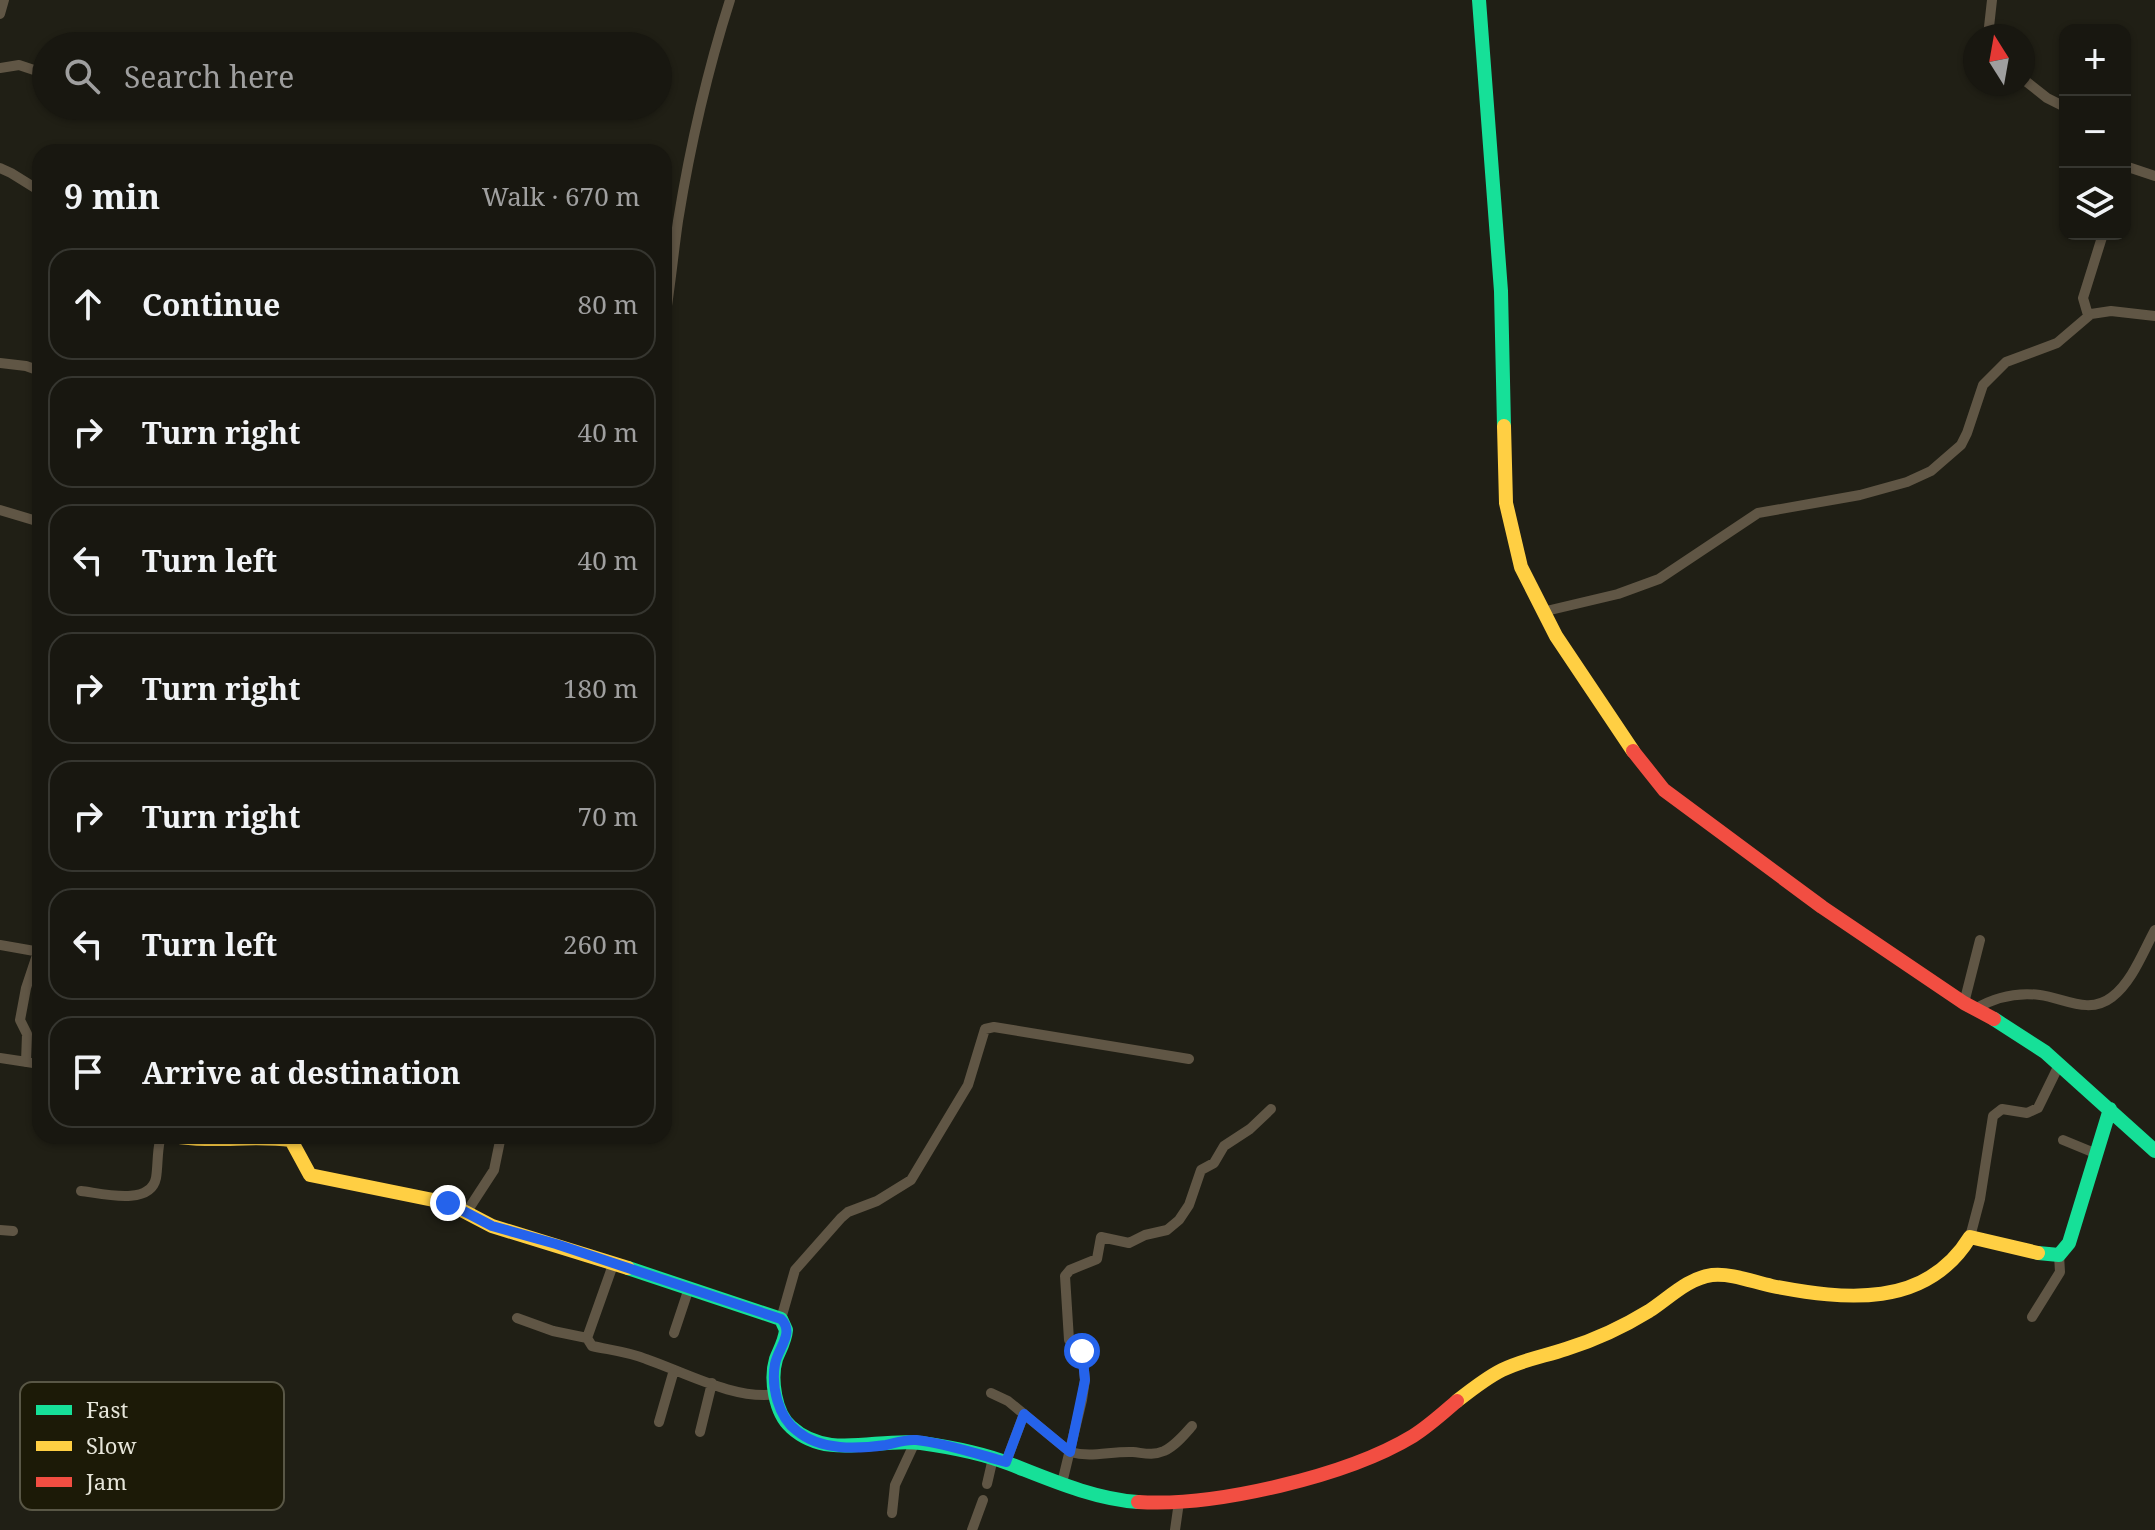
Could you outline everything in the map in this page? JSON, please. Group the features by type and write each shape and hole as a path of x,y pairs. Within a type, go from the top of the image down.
{"street":[{"path":"0,14 4,0"},
{"path":"672,269 711,62 730,0"},
{"path":"1479,0 1501,291 1506,503 1517,556 1542,612 1629,747 1664,790 1822,907 1969,1006 2027,1040 2155,1151"},
{"path":"1989,24 1992,0"},
{"path":"0,68 19,65 32,69"},
{"path":"2035,88 2059,104"},
{"path":"0,168 32,186"},
{"path":"2131,171 2155,176"},
{"path":"2088,315 2083,298 2101,240"},
{"path":"1542,612 1618,594 1659,579 1758,513 1860,495 1907,482 1931,471 1961,445 1983,385 1996,371 2019,356 2057,343 2088,315 2111,311 2155,316"},
{"path":"0,363 32,367"},
{"path":"0,510 32,520"},
{"path":"1969,1006 2022,994 2053,997 2081,1006 2102,1003 2122,987 2155,930"},
{"path":"1969,1006 1980,940"},
{"path":"0,945 32,949"},
{"path":"26,1062 27,1034 20,1020 32,970"},
{"path":"781,1319 795,1270 841,1218 911,1180 968,1085 985,1029 994,1027 1189,1059"},
{"path":"0,1058 32,1063"},
{"path":"296,1144 303,1168 310,1175 436,1200 455,1206 492,1226 614,1262 781,1319 787,1329 775,1362 777,1394 787,1422 801,1435 830,1446 864,1448 916,1440 1000,1460 1062,1483 1128,1501 1179,1502 1263,1487 1379,1454 1411,1437 1500,1371 1565,1351 1597,1337 1642,1316 1682,1288 1710,1275 1819,1294 1876,1295 1934,1276 1949,1266 1970,1237 1980,1199 1993,1116 2002,1109 2027,1113 2038,1108 2059,1065"},
{"path":"1062,1483 1085,1380 1082,1351 1069,1340 1065,1276 1070,1270 1097,1259 1101,1237 1129,1243 1173,1226 1189,1205 1201,1170 1214,1163 1224,1146 1250,1129 1271,1109"},
{"path":"2032,1317 2060,1272 2059,1255 2069,1243 2110,1109"},
{"path":"2063,1140 2097,1154"},
{"path":"81,1191 131,1196 151,1188 156,1180 160,1144"},
{"path":"466,1213 494,1170 499,1144"},
{"path":"0,1230 13,1231"},
{"path":"1970,1237 2059,1255"},
{"path":"587,1338 614,1262"},
{"path":"674,1333 689,1288"},
{"path":"517,1318 553,1331 587,1338 592,1346 633,1354 743,1393 761,1396 777,1394"},
{"path":"659,1422 674,1370"},
{"path":"700,1432 712,1383"},
{"path":"991,1393 1008,1401 1070,1452 1091,1456 1163,1452 1177,1443 1192,1426"},
{"path":"987,1484 1024,1414"},
{"path":"892,1513 895,1485 916,1440"},
{"path":"972,1530 983,1500"},
{"path":"1175,1530 1179,1502"}],"traffic: fast":[{"path":"1479,0 1501,291 1504,426"},
{"path":"1994,1019 2045,1052 2155,1151"},
{"path":"2038,1253 2059,1255 2069,1243 2110,1109"},
{"path":"628,1268 781,1319 786,1330 774,1367 775,1395 786,1421 805,1437 837,1445 905,1442 955,1449 999,1460 1089,1493 1138,1502"}],"traffic: slow":[{"path":"1504,426 1506,503 1521,567 1556,636 1633,751"},
{"path":"293,1144 310,1175 448,1203 492,1226 628,1268"},
{"path":"1457,1401 1496,1373 1619,1328 1703,1277 1727,1275 1800,1291 1855,1296 1907,1288 1931,1277 1952,1260 1970,1237 2038,1253"}],"traffic: jam":[{"path":"1633,751 1664,790 1822,907 1964,1003 1994,1019"},
{"path":"1138,1502 1169,1502 1241,1494 1317,1476 1385,1451 1413,1436 1457,1401"}],"route":[{"path":"448,1203 479,1222 638,1270 781,1319 787,1334 775,1362 778,1403 787,1422 801,1435 830,1446 864,1448 916,1440 1006,1462 1024,1414 1070,1452 1085,1380 1082,1351"}]}
